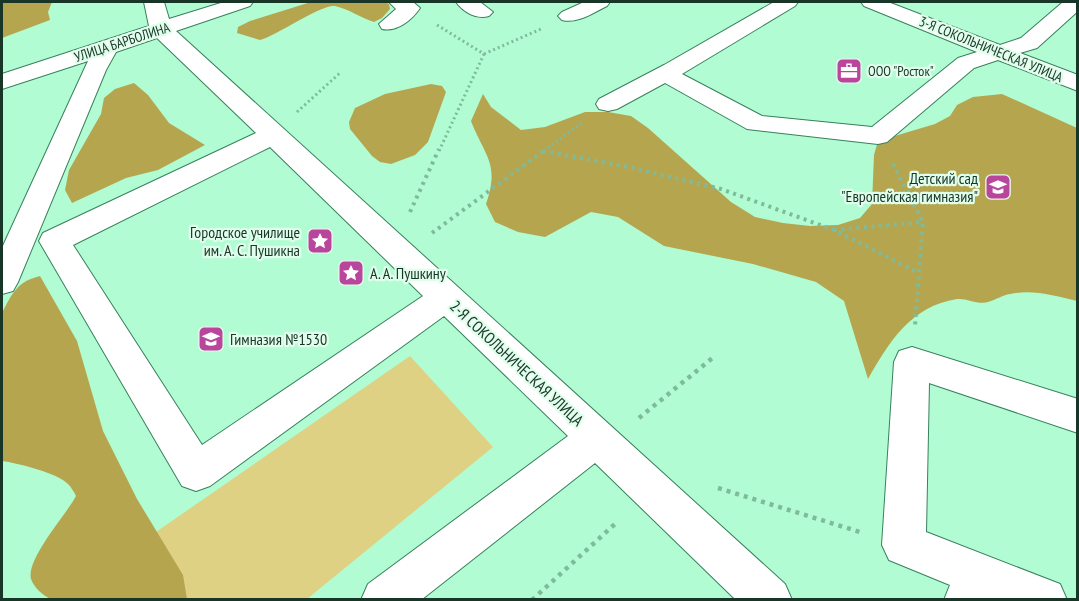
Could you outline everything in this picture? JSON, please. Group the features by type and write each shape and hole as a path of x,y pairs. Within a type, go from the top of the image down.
{"street":[{"name":"УЛИЦА БАРБОЛИНА","path":"2,82 108,46 157,15 243,2"},
{"path":"569,16 600,2"},
{"path":"608,104 665,74 788,2"},
{"name":"3-Я СОКОЛЬНИЧЕСКАЯ УЛИЦА","path":"871,2 1077,84"},
{"path":"665,74 756,123 878,136 966,63 1029,43 1075,2"},
{"path":"390,24 404,5"},
{"name":"2-Я СОКОЛЬНИЧЕСКАЯ УЛИЦА","path":"157,15 284,125 447,297 769,600"},
{"path":"2,282 94,70 108,46"},
{"path":"284,125 54,241 196,472 447,297"},
{"path":"1044,600 977,588 904,545 912,362 1077,416"},
{"path":"384,600 561,467 596,437"}],"path":[{"path":"404,5 484,54"},
{"path":"409,216 484,54 569,16"},
{"path":"284,125 341,72"},
{"path":"430,234 608,104"},
{"path":"878,136 923,222 912,362"},
{"path":"543,152 624,166 721,189 834,230 919,273"},
{"path":"834,230 923,222"},
{"path":"639,418 715,356"},
{"path":"718,488 904,545"},
{"path":"532,600 616,523"}],"shaded area":[{"path":"52,2 48,12 50,20 2,38 2,3"},
{"path":"311,2 385,2 389,4 390,9 382,18 374,22 335,6 310,14 260,40 237,33 238,27 250,21"},
{"path":"134,83 148,95 169,123 205,145 158,170 126,178 72,203 65,190 69,170 101,114 104,98 115,89"},
{"path":"431,84 442,86 446,92 428,142 415,155 391,164 380,162 372,156 350,129 349,122 355,108 385,94"},
{"path":"483,94 491,107 521,130 545,127 585,112 608,112 631,116 648,128 731,202 755,217 810,226 838,225 860,218 872,204 874,155 878,141 935,124 950,116 957,105 973,97 1002,94 1077,128 1077,301 1027,292 1007,295 984,303 957,299 941,303 927,309 903,328 884,352 868,379 844,301 816,282 753,264 664,246 618,217 591,212 545,237 518,232 495,222 486,204 492,179 491,169 486,152 471,121"},
{"path":"40,276 77,341 103,431 137,499 183,575 187,599 50,599 32,582 31,570 40,549 76,496 68,484 56,476 27,466 2,461 2,313 16,289 26,281"},
{"path":"410,356 493,447 307,599 154,599 130,550"}],"place":[{"name":"ООО \"Росток\"","path":"849,71"},
{"name":"Детский сад \"Европейская гимназия\"","path":"998,187"},
{"name":"Городское училище им. А. С. Пушикна","path":"320,241"},
{"name":"А. А. Пушкину","path":"351,273"},
{"name":"Гимназия №1530","path":"211,339"}]}
